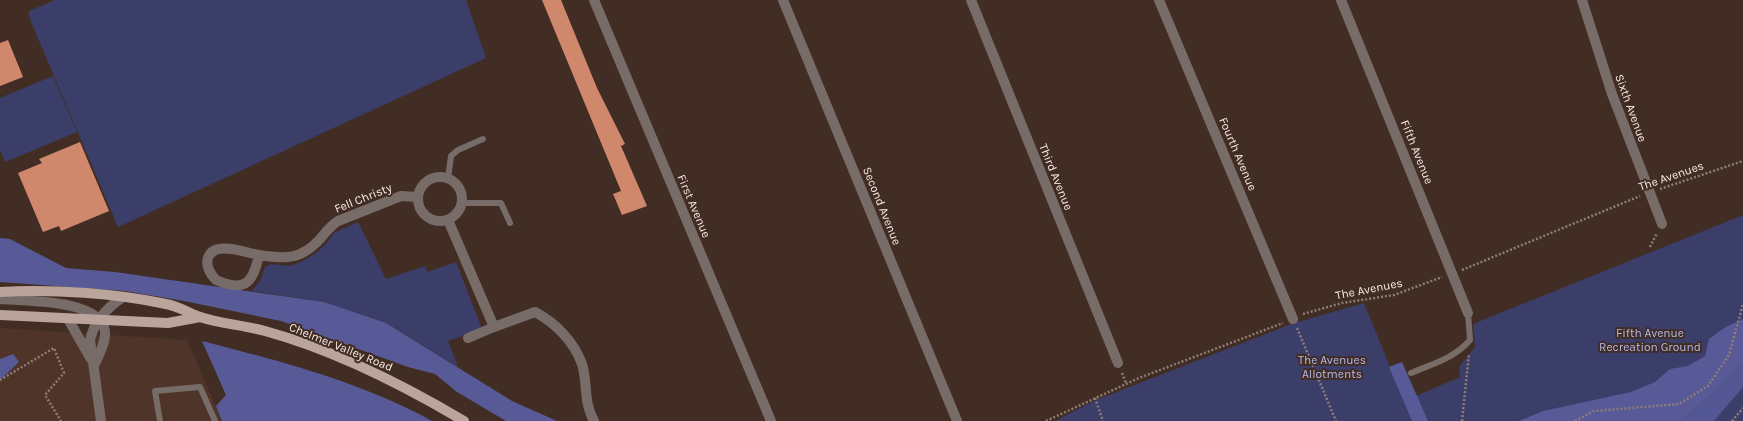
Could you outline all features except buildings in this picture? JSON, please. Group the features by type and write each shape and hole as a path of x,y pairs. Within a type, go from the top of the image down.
{"main road":[{"name":"Chelmer Valley Road","path":"0,292 63,293 123,297 168,304 200,317 266,331 313,348 392,382 464,421"},
{"name":"Chelmer Valley Road","path":"0,315 168,323 200,317"}],"street":[{"name":"First Avenue","path":"594,0 771,421"},
{"name":"Second Avenue","path":"783,0 957,421"},
{"name":"Third Avenue","path":"971,0 1118,363"},
{"name":"Fourth Avenue","path":"1159,0 1293,319"},
{"name":"Fifth Avenue","path":"1341,0 1468,313"},
{"name":"Sixth Avenue","path":"1582,0 1612,94 1662,224"},
{"path":"435,178 448,179 459,189 461,203 459,210 448,220 433,220 426,217 421,211 418,197 424,185 429,181 435,178"},
{"name":"Fell Christy","path":"259,255 255,273 251,280 244,284 236,285 216,280 208,268 207,260 210,253 217,249 223,248 280,258 296,256 311,248 320,240 330,226 338,221 401,196 418,197"},
{"path":"448,220 494,326"},
{"path":"101,421 95,364 90,340 93,329 113,304 123,297"},
{"name":"Chelmer Valley Road","path":"0,299 68,305 83,308 101,319"},
{"path":"468,338 494,326 535,312 550,320 569,341 582,364 589,412 594,421"},
{"path":"68,319 95,364"}],"lane":[{"path":"448,179 451,156 458,150 483,139"},
{"path":"461,203 501,203 510,223"},
{"path":"1411,373 1454,355 1470,340 1468,313"},
{"path":"160,421 155,392 200,387 215,421"}],"path":[{"name":"The Avenues","path":"1046,421 1139,378 1320,308 1394,295 1452,273 1649,192 1743,161"},
{"path":"1575,421 1594,411 1679,404 1708,386 1729,355 1743,304"},
{"path":"1293,319 1336,421"},
{"path":"1462,421 1469,371 1470,340"},
{"path":"0,380 54,348 64,373 45,395 61,421"},
{"path":"1095,398 1103,421"},
{"path":"1732,421 1743,408"},
{"path":"1462,416 1466,421"}],"shaded area":[{"path":"0,238 10,239 66,268 115,272 324,302 386,323 512,401 557,421 506,421 457,392 435,374 408,367 281,321 184,301 125,291 0,282"},
{"path":"1743,319 1743,362 1725,382 1681,421 1519,421 1543,411 1631,392 1655,382 1670,369 1688,366 1705,356 1709,339 1724,328"},
{"path":"0,328 187,340 222,421 0,421"},
{"path":"202,341 261,356 349,384 405,407 432,421 222,421 216,406 226,395"},
{"path":"13,354 19,362 0,380 0,359"},
{"path":"1402,362 1428,421 1412,421 1389,367"},
{"path":"1743,362 1743,387 1714,421 1681,421 1725,382"}],"green space":[{"path":"55,0 466,0 486,58 118,227 29,17 29,11"},
{"path":"53,76 77,132 5,162 0,150 0,98"},
{"name":"Fifth Avenue Recreation Ground","path":"1743,215 1743,421 1428,421 1416,396 1460,377 1459,367 1475,347 1473,324"},
{"path":"358,222 386,279 425,266 427,272 456,262 482,329 448,341 458,367 386,323 324,302 252,291 260,281 265,267 271,264 290,266 301,262 316,253 326,244 334,233"},
{"name":"The Avenues Allotments","path":"1364,303 1412,421 1055,421 1096,400 1294,323"}]}
